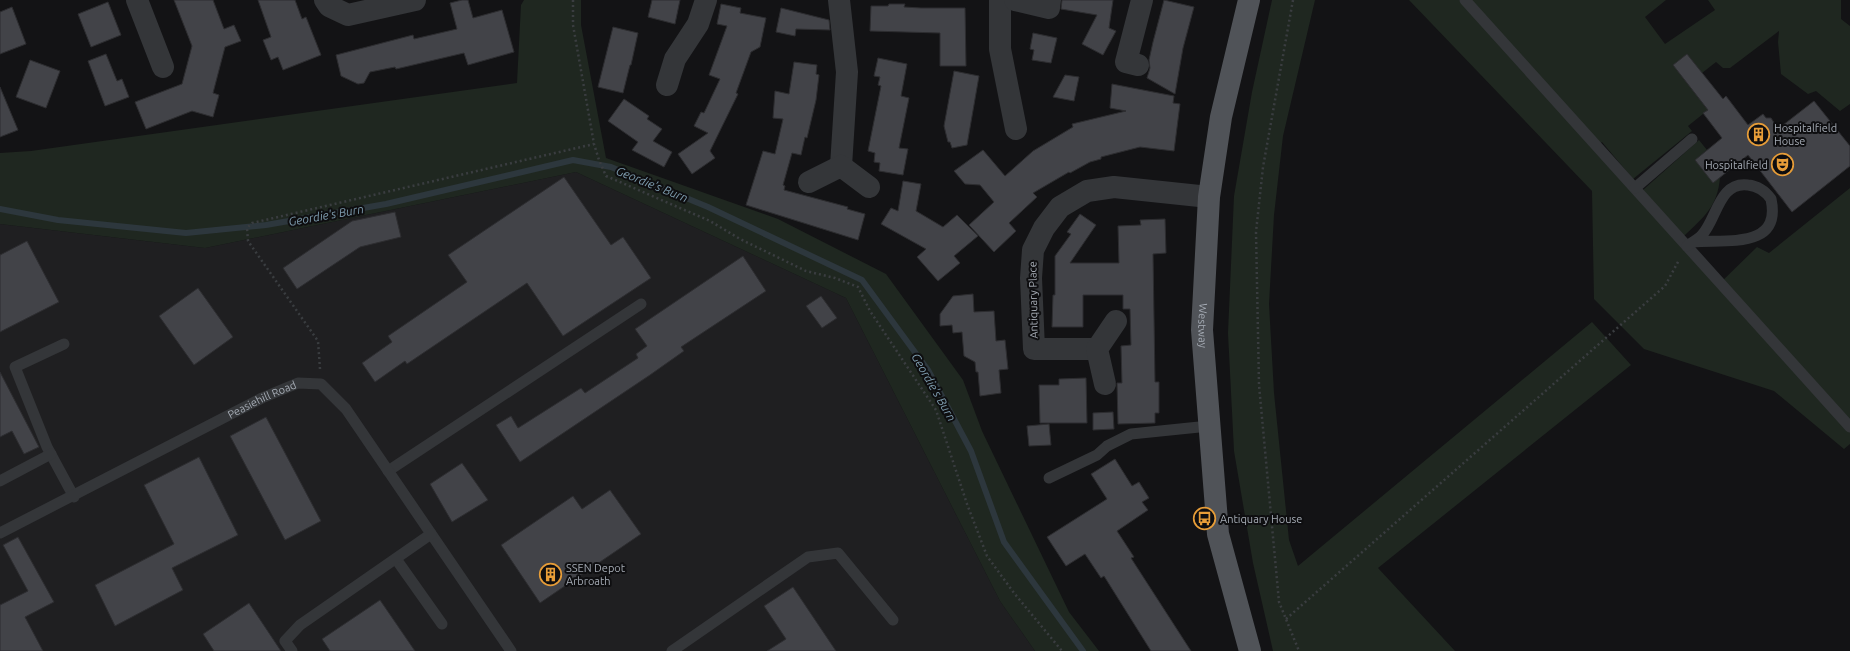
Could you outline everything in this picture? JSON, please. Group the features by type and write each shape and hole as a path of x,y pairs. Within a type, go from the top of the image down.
{"main road":[{"name":"Westway","path":"1249,0 1221,117 1209,198 1202,330 1218,534 1250,651"}],"street":[{"path":"137,0 163,67"},
{"path":"325,0 329,6 348,15 415,0"},
{"path":"667,86 675,59 698,24 706,0"},
{"path":"839,0 847,72 841,166"},
{"path":"1000,0 1000,49 1016,129"},
{"path":"1015,0 1049,8 1050,0"},
{"path":"1138,65 1126,62 1142,0"},
{"path":"809,182 841,166"},
{"path":"841,166 869,187"},
{"name":"Antiquary Place","path":"1097,349 1034,349 1031,278 1033,250 1044,228 1060,207 1088,191 1114,187 1209,198"},
{"path":"1106,384 1097,349 1116,321"}],"lane":[{"path":"1466,0 1634,188 1690,244 1850,427"},
{"path":"1634,188 1692,139"},
{"path":"1752,185 1762,190 1771,199 1773,217 1770,226 1765,231 1742,241 1690,244 1702,236 1710,226 1715,209 1724,196 1734,186 1752,185"},
{"path":"388,471 641,304"},
{"path":"64,344 15,367 51,454 74,497"},
{"name":"Peasiehill Road","path":"0,533 74,497 262,398 298,383 321,384"},
{"path":"321,384 346,409 511,651"},
{"path":"1049,478 1097,455 1107,446 1132,434 1209,426"},
{"path":"0,481 51,454"},
{"path":"292,651 285,641 300,625 431,534"},
{"path":"672,651 808,556 838,553 893,620"},
{"path":"396,559 442,624"}],"path":[{"path":"573,0 573,25 594,144 606,176 710,221 740,239 806,271 835,278 858,287 870,311 936,410 967,504 987,556 1014,593 1062,651"},
{"path":"1293,0 1263,167 1256,232 1259,385 1279,602 1299,651"},
{"path":"321,384 318,341 248,241 247,228 252,222 594,144"},
{"path":"1286,619 1665,286 1690,244"}],"shaded area":[{"path":"524,0 581,0 581,25 606,158 778,219 886,274 963,380 982,431 1069,612 1099,651 1035,651 1000,601 846,298 576,172 205,248 0,224 0,153 31,151 517,83 521,5"},
{"path":"1272,0 1315,0 1283,136 1274,215 1269,304 1274,393 1289,540 1298,566 1592,322 1631,365 1378,568 1455,651 1273,651 1253,563 1234,451 1228,333 1234,196 1252,92"},
{"path":"1409,0 1666,0 1645,17 1665,44 1715,10 1708,0 1841,0 1841,19 1850,26 1850,104 1840,111 1816,91 1808,94 1781,74 1778,42 1779,31 1730,68 1723,68 1716,62 1702,73 1687,54 1673,65 1708,110 1688,126 1692,131 1633,179 1602,142 1594,149 1643,190 1699,140 1707,150 1695,160 1720,177 1719,187 1713,203 1704,217 1684,236 1717,286 1757,247 1769,253 1850,188 1850,444 1844,449 1774,391 1644,349 1594,299 1592,191"},
{"path":"576,172 846,298 1000,601 1035,651 0,651 0,224 205,248"}],"building":[{"path":"174,0 213,0 224,29 234,25 241,41 225,47 213,93 219,95 213,117 192,111 146,129 135,102 182,84 192,46"},
{"path":"258,0 295,0 302,19 306,17 321,55 283,70 278,57 271,60 263,40 271,37"},
{"path":"468,0 473,18 502,10 514,52 468,65 464,53 396,69 395,67 370,72 364,83 358,84 341,76 336,55 413,35 414,39 457,29 450,3"},
{"path":"652,0 680,0 675,24 648,17"},
{"path":"1062,0 1113,0 1109,28 1116,31 1103,55 1082,44 1097,15 1061,9"},
{"path":"1164,0 1194,7 1183,48 1175,94 1147,78 1150,68 1149,60"},
{"path":"108,2 121,35 91,47 78,14"},
{"path":"721,4 741,8 740,13 766,18 760,47 751,52 736,93 738,94 710,151 715,158 692,174 678,154 708,133 694,126 701,112 704,113 720,79 709,75 727,26 717,24"},
{"path":"889,4 905,4 904,7 921,8 965,8 966,66 940,66 940,33 870,31 871,6 888,6"},
{"path":"12,7 26,44 0,54 0,12"},
{"path":"781,8 829,20 830,30 796,29 795,36 776,32"},
{"path":"613,27 638,33 623,93 598,87"},
{"path":"1033,33 1057,38 1051,63 1032,60 1034,50 1030,49"},
{"path":"106,54 117,81 122,79 129,97 105,106 88,61"},
{"name":"Hospitalfield House","path":"1687,54 1723,99 1726,96 1748,125 1763,114 1766,118 1771,118 1778,129 1814,101 1850,146 1850,166 1792,212 1748,155 1713,183 1695,160 1722,138 1703,113 1708,110 1673,65"},
{"path":"878,58 907,64 901,96 909,98 899,148 908,149 903,175 879,171 880,163 874,162 875,153 868,151 881,86 878,85 880,77 874,76"},
{"path":"30,60 60,71 46,108 16,97"},
{"path":"794,62 817,65 816,74 819,75 816,100 807,138 805,137 801,155 792,153 783,185 785,186 784,190 848,207 847,209 865,214 858,240 746,205 763,151 775,154 783,119 773,118 775,91 789,94"},
{"path":"954,71 979,76 967,145 952,148 950,142 948,142 944,126"},
{"path":"1065,75 1079,77 1074,101 1053,97"},
{"path":"1112,84 1174,96 1173,103 1180,104 1174,151 1140,147 1101,157 1101,159 1090,162 1070,173 1069,172 1033,193 1037,197 1009,223 1016,231 994,252 969,225 994,202 980,185 965,184 954,171 983,150 1005,176 1033,151 1073,127 1072,124 1126,111 1110,108"},
{"path":"0,87 18,130 0,137"},
{"path":"624,99 649,116 647,119 662,129 653,141 672,152 664,167 632,150 638,142 608,121"},
{"path":"564,177 611,245 623,237 651,278 563,336 527,283 407,364 405,361 375,382 362,363 392,342 388,336 467,282 448,255"},
{"path":"903,181 921,184 916,211 943,227 957,215 978,236 954,256 960,263 938,281 917,257 926,249 881,224 891,208 898,211"},
{"path":"395,212 401,237 360,247 297,289 283,268 352,221"},
{"path":"1080,214 1096,225 1070,263 1119,263 1118,226 1141,225 1140,220 1165,219 1166,253 1153,254 1155,382 1159,382 1159,413 1155,413 1155,423 1118,424 1117,383 1122,383 1121,346 1131,345 1130,309 1123,309 1123,295 1083,295 1083,327 1052,327 1053,295 1055,295 1055,256 1071,234 1067,232"},
{"path":"27,241 59,302 0,332 0,255"},
{"path":"743,256 766,291 681,347 684,351 650,375 520,462 496,425 511,416 518,428 581,388 585,393 638,358 636,354 647,346 635,329"},
{"path":"198,288 233,337 194,365 159,316"},
{"path":"973,294 974,312 994,311 996,341 1005,340 1008,369 999,370 1001,393 980,396 978,372 976,372 975,362 964,356 962,332 953,333 952,325 940,326 940,314 953,296"},
{"path":"821,296 837,318 822,328 806,306"},
{"path":"0,372 39,447 24,454 12,431 0,437"},
{"path":"1086,378 1087,423 1040,423 1039,385 1059,385 1059,379"},
{"path":"1113,412 1114,429 1093,430 1093,413"},
{"path":"266,417 321,521 285,540 230,436"},
{"path":"1049,424 1051,445 1029,446 1027,426"},
{"path":"199,457 238,535 172,568 183,590 115,626 95,585 174,544 144,485"},
{"path":"1115,459 1132,486 1139,482 1149,498 1142,502 1148,510 1117,531 1134,557 1131,558 1191,651 1151,651 1104,576 1101,578 1085,554 1066,566 1047,537 1107,499 1091,474"},
{"path":"462,463 488,500 452,522 430,484"},
{"name":"SSEN Depot Arbroath","path":"610,490 641,534 540,603 501,545 573,496 582,509"},
{"path":"18,537 54,602 25,617 43,651 0,651 0,605 28,591 3,545"},
{"path":"793,587 836,651 767,651 786,639 764,606"},
{"path":"380,600 415,651 330,651 322,639"},
{"path":"249,603 281,651 214,651 203,634"}],"waterway":[{"name":"Geordie's Burn","path":"0,209 58,220 186,233 266,225 386,204 573,160 611,167 708,207 862,280 928,370 971,451 1004,542 1083,651"}],"place":[{"name":"Hospitalfield House","path":"1758,134"},
{"name":"Hospitalfield","path":"1783,165"},
{"name":"Antiquary House","path":"1204,519"},
{"name":"SSEN Depot Arbroath","path":"551,574"}]}
